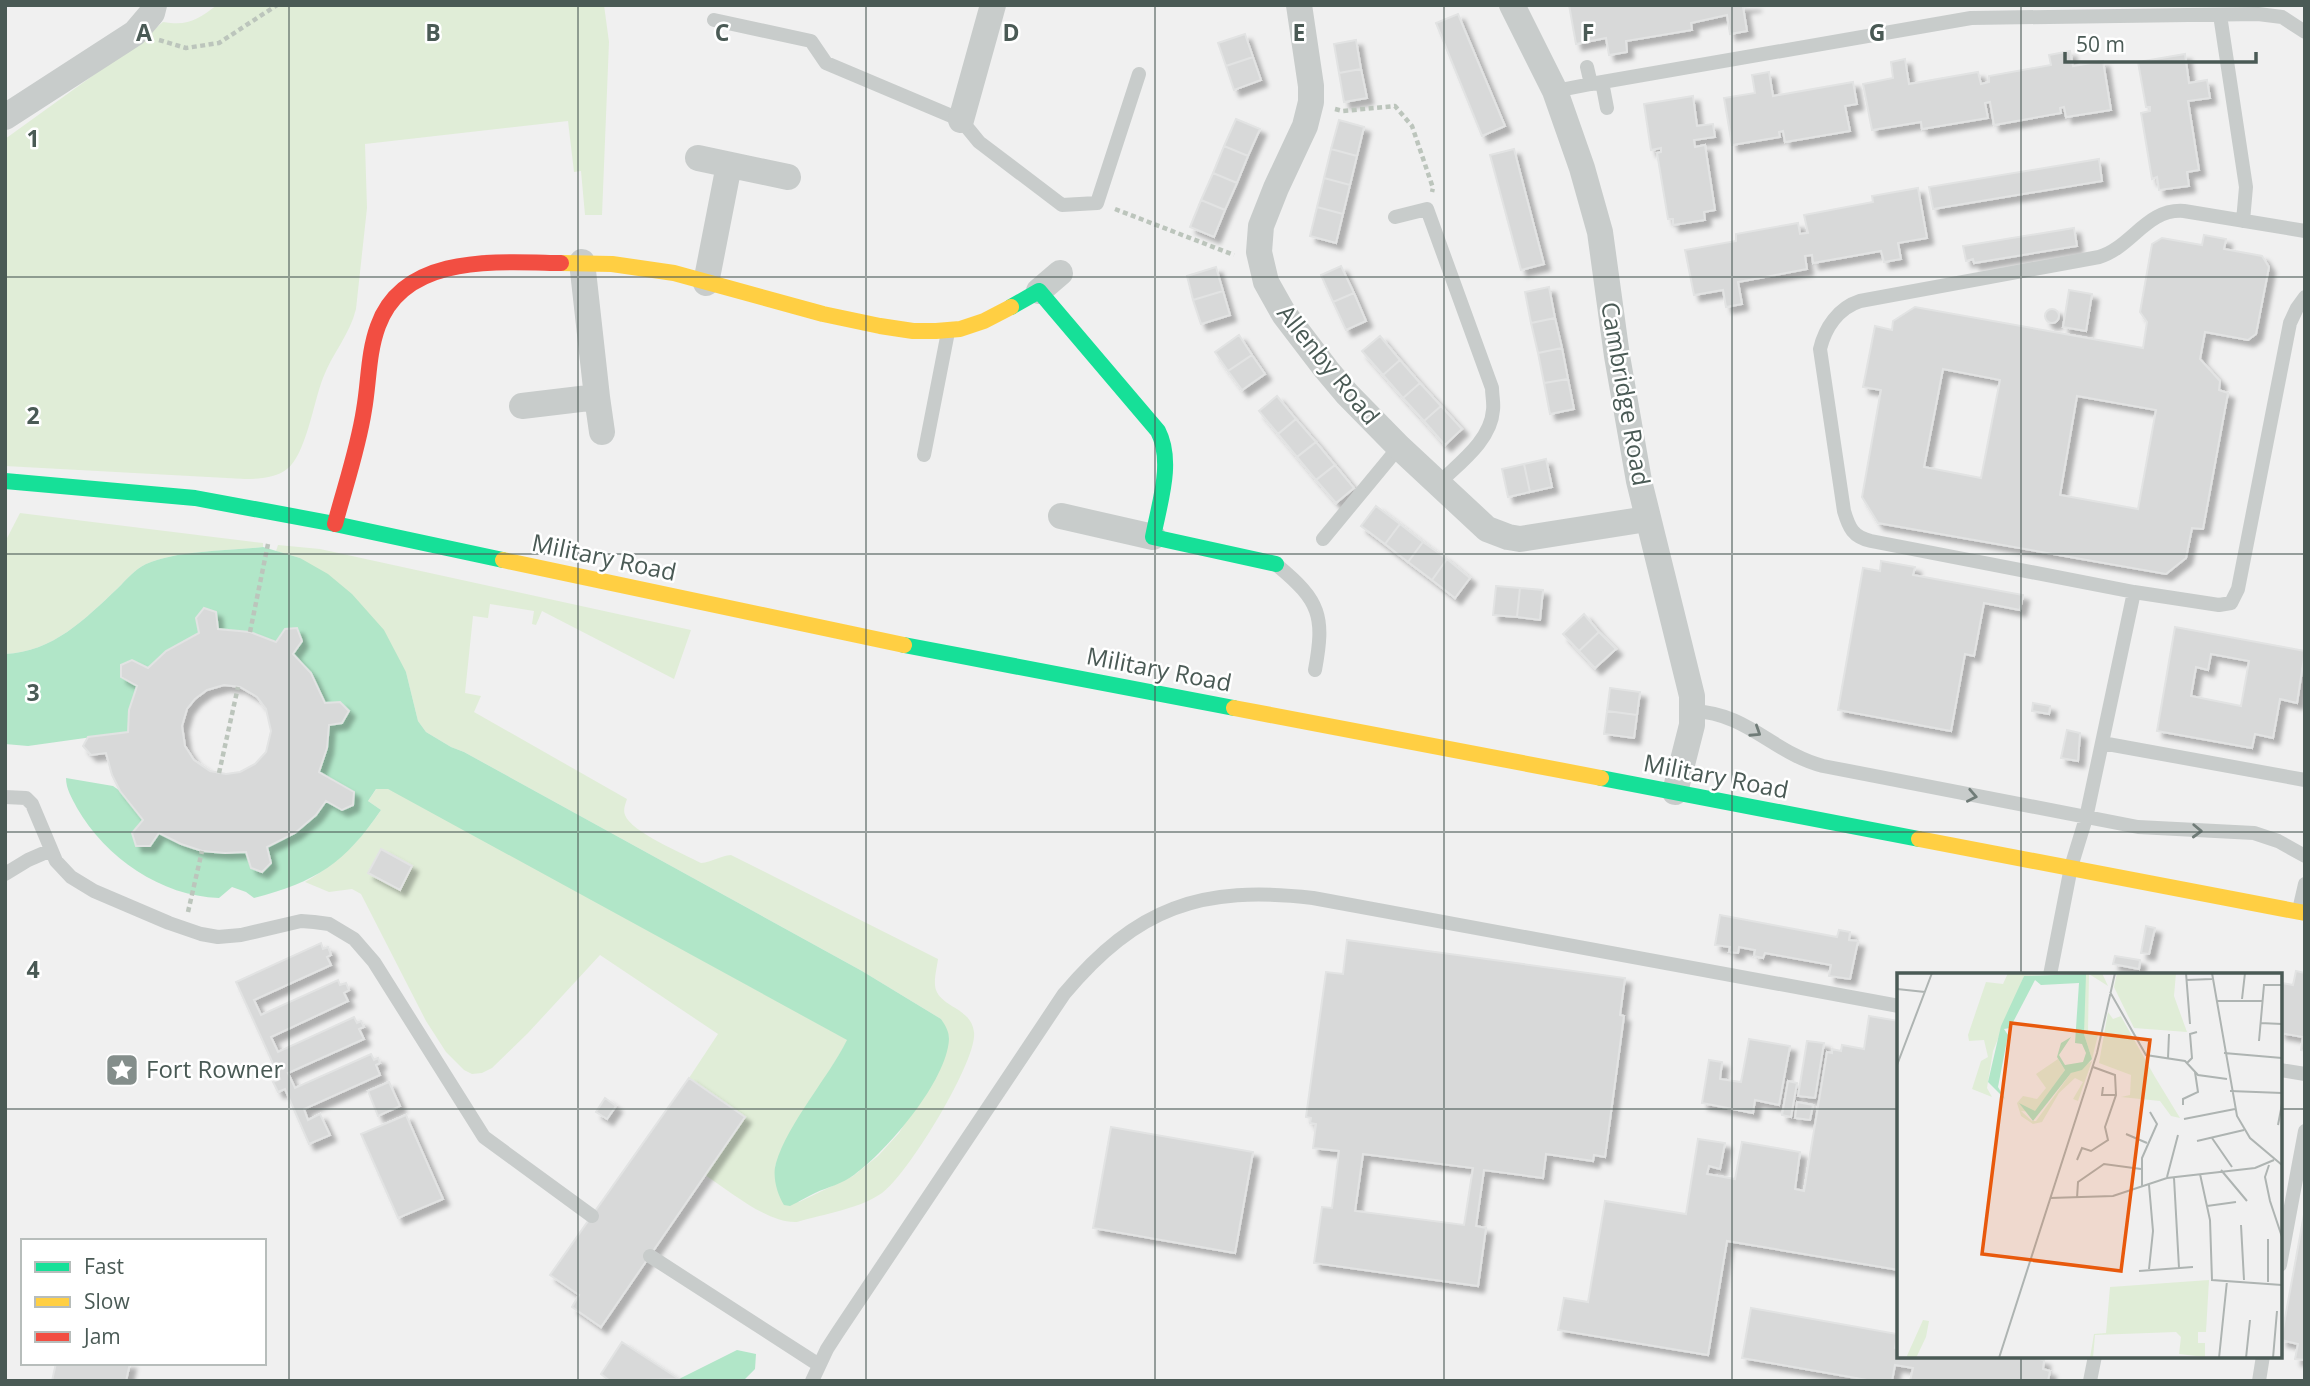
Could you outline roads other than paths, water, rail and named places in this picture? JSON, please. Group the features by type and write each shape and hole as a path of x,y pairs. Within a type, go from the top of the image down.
{"street":[{"path":"5,117 135,33 152,13 155,5"},
{"path":"961,120 993,5"},
{"name":"Allenby Road","path":"1299,5 1311,102 1301,136 1266,211 1261,226 1259,252 1266,282 1284,314 1326,369 1369,418 1478,522 1497,534 1508,537 1534,537 1647,519"},
{"name":"Cambridge Road","path":"1512,5 1555,91 1582,168 1600,232 1617,356 1647,519 1691,691 1693,710 1690,733 1675,792"},
{"path":"698,158 788,177"},
{"path":"706,283 729,165"},
{"path":"582,262 602,432"},
{"path":"335,524 364,413 377,326 391,302 414,282 442,268 470,264 582,262 640,267 675,273 831,316 915,331 948,331 975,325 995,317 1039,291 1060,273"},
{"path":"1039,291 1153,424 1162,439 1163,476 1153,537"},
{"path":"522,406 597,397"},
{"name":"Military Road","path":"5,481 195,498 335,524 890,642 2302,912"},
{"path":"1060,516 1276,564"}],"lane":[{"path":"2220,15 2246,187 2243,221"},
{"path":"1555,91 1971,18 2276,16 2290,20 2305,32"},
{"path":"714,20 811,41 826,63 961,120 979,142 1062,205 1097,203 1139,74"},
{"path":"1587,67 1607,108"},
{"path":"1395,217 1427,209 1492,388 1493,411 1488,431 1478,445 1437,484"},
{"path":"2305,231 2184,211 2168,211 2149,222 2118,250 2099,257 1852,303 1841,311 1822,341 1820,349 1844,511 1853,533 1859,538 1871,541 2134,592 2227,605 2234,600 2238,589 2290,323 2305,297"},
{"path":"924,455 948,331"},
{"path":"1323,540 1399,447"},
{"path":"1276,564 1300,584 1311,599 1320,620 1321,639 1315,670"},
{"path":"2050,973 2071,867 2086,818 2134,592"},
{"path":"1693,710 1718,713 1734,719 1790,753 1814,764 2154,829 2254,833 2278,841 2305,856"},
{"path":"2102,743 2305,780"},
{"path":"5,797 29,800 63,870 79,883 169,923 218,937 241,935 301,921 329,924 354,939 374,962 484,1137 592,1216"},
{"path":"5,874 51,850"},
{"path":"2302,912 2305,884"},
{"path":"812,1381 838,1332 1064,994 1084,970 1119,937 1147,919 1177,906 1206,898 1243,894 1284,894 1313,898 1897,1006"},
{"path":"2282,1070 2305,1074"},
{"path":"2282,1254 2305,1131"},
{"path":"650,1256 819,1365"},
{"path":"2091,1381 2095,1358"},
{"path":"2259,1381 2263,1358"}],"place":[{"name":"Fort Rowner","path":"122,1070"}]}
